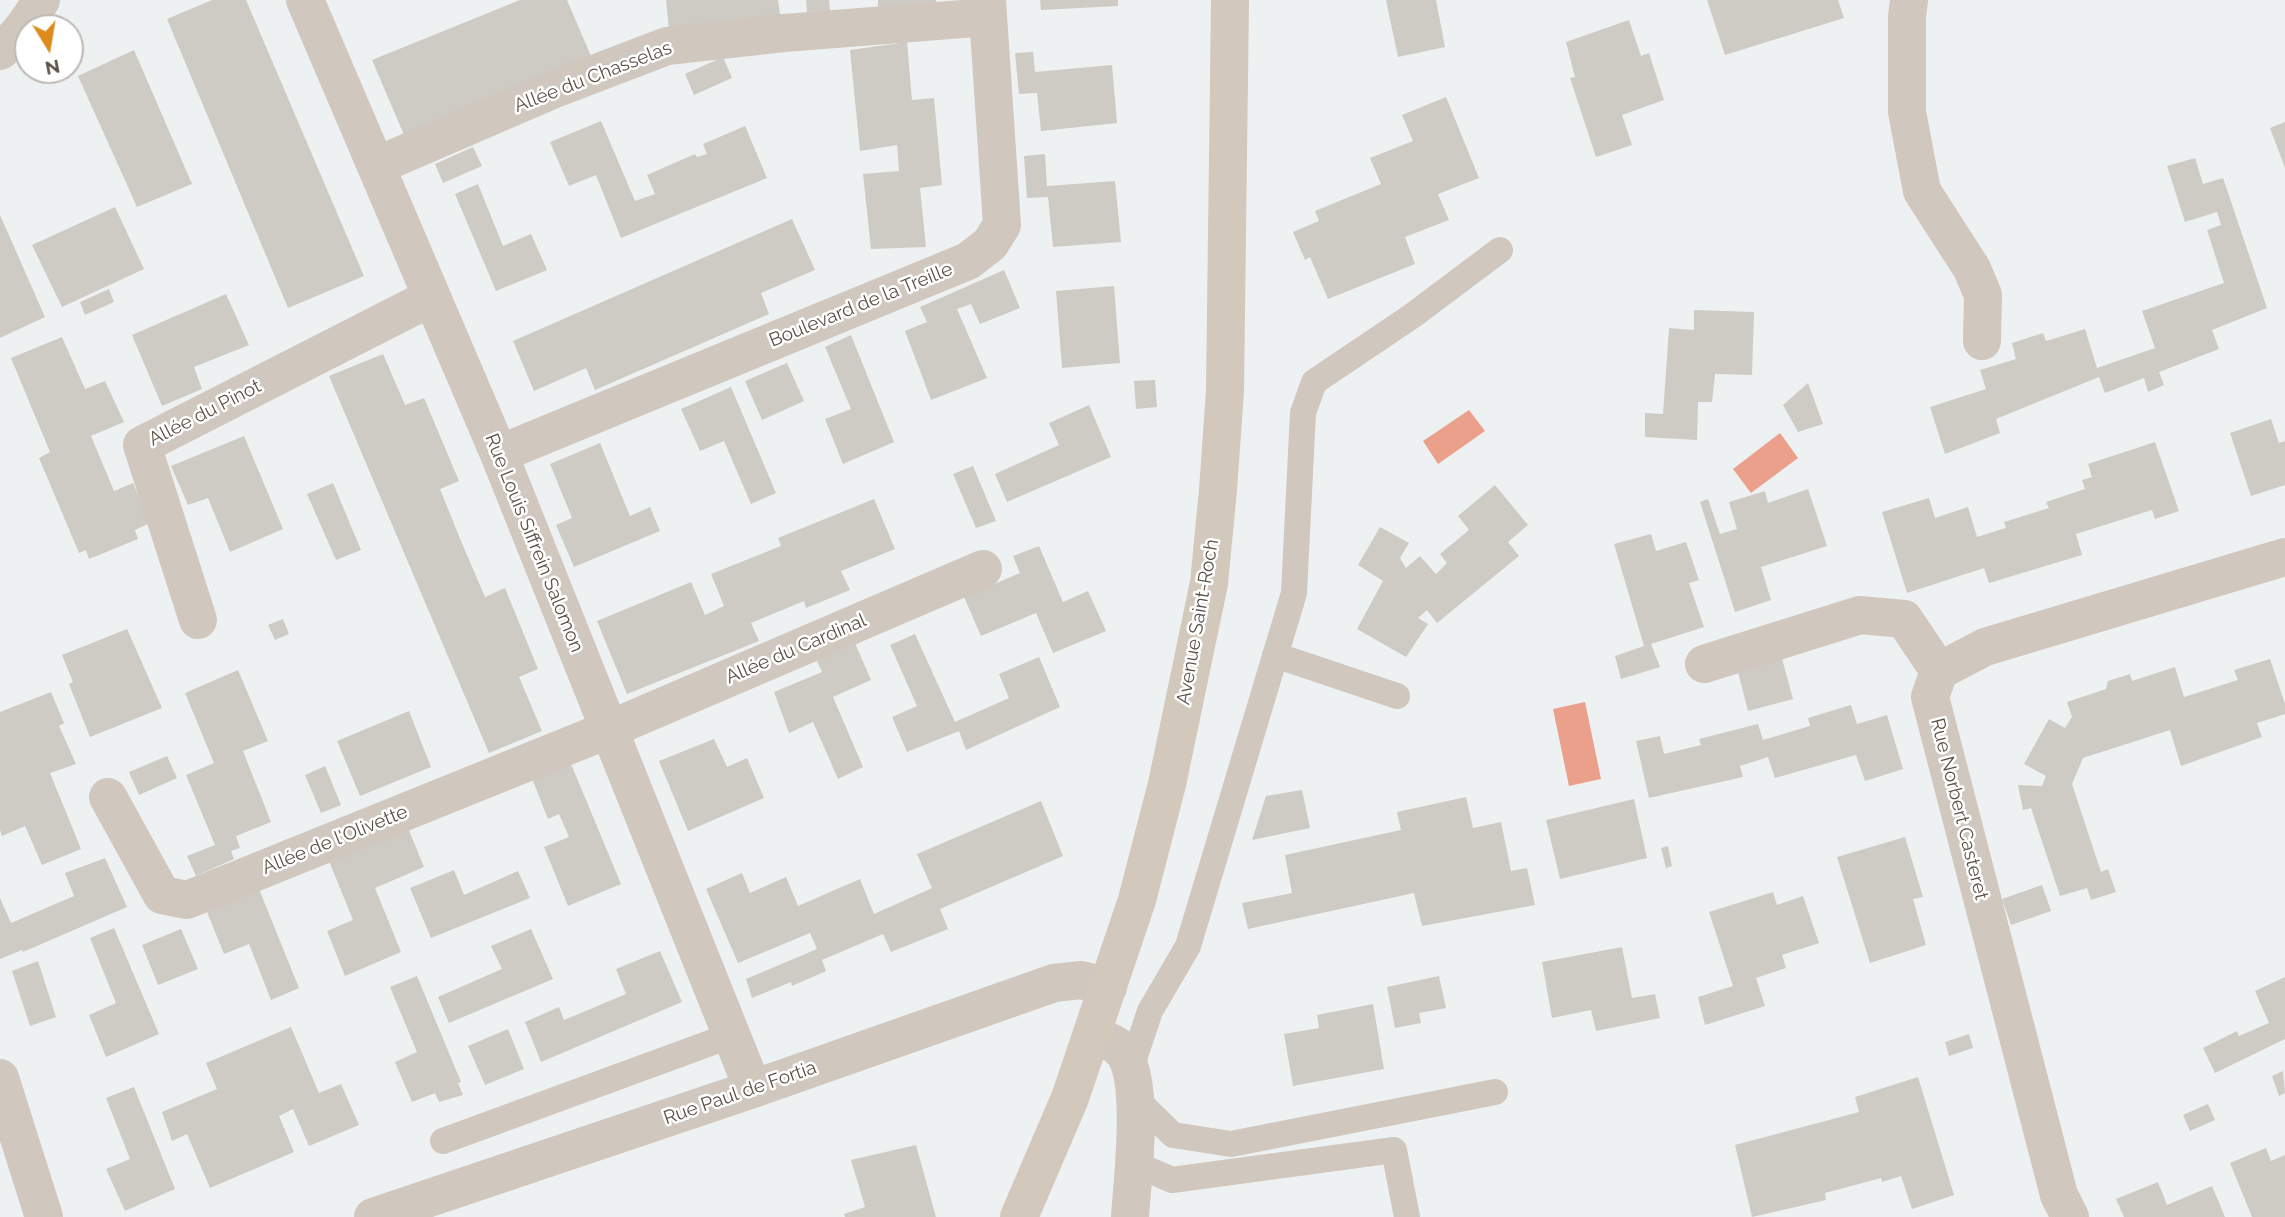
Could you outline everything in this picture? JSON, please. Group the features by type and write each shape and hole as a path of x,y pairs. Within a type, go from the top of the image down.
{"main road":[{"name":"Avenue Saint-Roch","path":"1019,1217 1070,1098 1137,900 1167,784 1209,583 1224,391 1230,0"}],"street":[{"path":"0,51 15,40 41,0"},
{"name":"Rue Louis Siffrein Salomon","path":"305,0 499,453 753,1089"},
{"path":"1909,0 1907,112 1922,191 1972,269 1983,295 1982,341"},
{"name":"Allée du Chasselas","path":"376,166 552,90 667,46 987,8"},
{"name":"Boulevard de la Treille","path":"499,453 968,261 990,244 1002,225 987,8"},
{"name":"Allée du Pinot","path":"198,620 142,446 432,297"},
{"path":"1704,664 1860,615 1904,619 1939,671 1985,647 2285,557"},
{"name":"Allée du Cardinal","path":"610,729 982,569"},
{"name":"Rue Norbert Casteret","path":"1939,671 1930,697 2059,1195 2070,1217"},
{"name":"Allée de l'Olivette","path":"108,797 162,895 187,900 610,729"},
{"name":"Rue Paul de Fortia","path":"373,1217 753,1089 1054,983 1081,980 1108,987"},
{"path":"1092,1034 1119,1047 1134,1084 1130,1217"},
{"path":"0,1078 44,1217"}],"lane":[{"path":"1496,1092 1231,1144 1173,1135 1134,1084 1150,1011 1188,946 1294,593 1303,413 1314,382 1412,316 1500,250"},
{"path":"1275,656 1397,696"},
{"path":"443,1141 732,1035"},
{"path":"1133,1163 1172,1180 1394,1150 1407,1217"}],"shaded area":[{"path":"1469,410 1485,431 1438,464 1423,441"},
{"path":"1780,433 1798,458 1751,493 1733,469"},
{"path":"1585,702 1601,779 1569,786 1553,709"}],"building":[{"path":"212,0 246,0 364,276 288,308 167,19"},
{"path":"520,0 567,0 594,63 407,142 372,60"},
{"path":"666,0 778,0 781,21 669,29"},
{"path":"806,0 829,0 830,11 807,12"},
{"path":"878,0 936,0 936,3 878,9"},
{"path":"1040,0 1118,0 1118,6 1041,10"},
{"path":"1386,0 1436,0 1445,47 1398,57"},
{"path":"1707,0 1838,0 1844,18 1725,55"},
{"path":"1629,20 1641,56 1649,53 1664,100 1622,115 1632,145 1596,157 1570,78 1575,77 1566,42"},
{"path":"907,42 912,100 934,98 942,185 920,188 926,247 871,249 863,174 899,171 897,145 860,151 850,50"},
{"path":"134,50 192,184 137,207 82,84 84,84 84,73"},
{"path":"1033,52 1035,72 1112,65 1117,123 1041,131 1037,93 1019,94 1015,53"},
{"path":"723,57 732,78 694,95 685,74"},
{"path":"1446,97 1479,178 1438,194 1449,220 1405,237 1415,264 1328,299 1310,257 1305,260 1293,232 1319,221 1315,211 1381,184 1370,158 1413,141 1402,115"},
{"path":"601,121 635,201 655,194 647,175 695,154 697,157 707,154 703,144 745,126 767,178 621,238 596,175 569,186 550,142"},
{"path":"2285,122 2285,168 2270,128"},
{"path":"473,147 482,166 443,183 435,164"},
{"path":"1045,154 1047,186 1115,181 1121,242 1053,247 1048,197 1027,198 1024,156"},
{"path":"2195,158 2203,184 2223,178 2267,308 2212,330 2219,349 2159,372 2164,385 2148,392 2144,378 2105,393 2099,377 1996,419 2000,433 1945,454 1930,407 1986,389 1980,370 2016,359 2012,343 2043,333 2046,341 2085,329 2097,368 2155,348 2142,311 2224,283 2207,230 2221,225 2217,212 2185,222 2167,166"},
{"path":"478,184 503,246 531,234 547,270 496,291 455,194"},
{"path":"115,207 144,269 62,307 32,245"},
{"path":"0,215 45,317 0,338"},
{"path":"792,219 815,270 761,293 769,314 595,390 586,368 534,391 513,341"},
{"path":"1004,270 1020,308 980,324 971,304 957,309 987,378 931,400 905,331 927,322 920,307"},
{"path":"1114,286 1120,363 1062,368 1056,291"},
{"path":"109,289 114,302 85,315 80,302"},
{"path":"226,294 249,345 194,367 202,389 162,406 132,335"},
{"path":"1694,310 1754,312 1752,375 1715,374 1712,402 1698,402 1697,440 1645,437 1645,413 1663,414 1669,328 1694,330"},
{"path":"851,335 894,442 843,464 825,419 851,409 825,347"},
{"path":"62,337 85,389 105,381 124,422 91,436 114,491 133,483 150,523 135,530 138,539 89,559 86,550 79,553 39,458 50,452 11,358"},
{"path":"383,354 405,405 424,398 459,481 440,489 461,541 485,597 505,588 538,669 519,677 542,731 489,753 329,376"},
{"path":"787,363 804,401 762,420 745,381"},
{"path":"1155,380 1157,407 1136,409 1134,381"},
{"path":"1808,383 1823,424 1798,432 1783,405"},
{"path":"731,387 776,493 751,504 724,441 700,451 681,409"},
{"path":"1089,405 1111,457 1007,502 995,474 1059,445 1049,423"},
{"path":"2271,419 2279,443 2285,441 2285,485 2251,496 2230,433"},
{"path":"244,436 283,529 230,552 208,498 188,505 171,466"},
{"path":"2155,442 2179,511 2155,519 2152,510 2076,534 2082,555 1989,583 1984,568 1907,593 1882,512 1929,498 1935,518 1968,507 1977,537 2006,528 2004,522 2049,508 2046,502 2085,489 2082,480 2092,477 2088,464"},
{"path":"600,443 630,516 650,507 660,531 574,567 556,525 572,518 550,464"},
{"path":"973,466 996,521 976,528 953,474"},
{"path":"333,483 361,550 336,560 307,494"},
{"path":"1495,485 1528,525 1508,542 1519,556 1437,623 1427,610 1418,618 1428,624 1406,657 1357,629 1383,581 1358,565 1380,527 1409,543 1400,558 1406,568 1420,556 1436,574 1447,563 1440,554 1469,530 1458,516"},
{"path":"1808,489 1827,546 1761,567 1771,600 1735,612 1700,502 1708,499 1720,534 1737,529 1729,502 1765,491 1768,503"},
{"path":"874,499 895,549 841,571 850,590 806,608 804,601 751,623 759,641 627,694 597,621 691,582 705,615 724,606 711,574 781,546 778,538"},
{"path":"1651,534 1656,551 1686,542 1699,580 1689,583 1704,627 1651,644 1660,667 1621,679 1615,656 1644,646 1614,544"},
{"path":"1039,546 1063,602 1088,591 1106,631 1053,653 1036,613 981,636 964,597 1020,573 1013,556"},
{"path":"283,619 289,634 275,640 268,625"},
{"path":"127,629 162,708 90,737 69,684 73,682 62,655"},
{"path":"915,634 955,722 1009,698 999,674 1039,657 1060,707 966,750 959,731 907,752 892,717 917,706 890,645"},
{"path":"855,643 871,680 833,697 863,767 838,779 813,722 789,733 774,692 822,672 816,659"},
{"path":"1781,655 1793,699 1748,711 1737,668"},
{"path":"2270,659 2285,704 2285,714 2257,723 2262,737 2181,766 2170,730 2083,758 2072,784 2101,872 2108,869 2116,892 2091,900 2087,888 2060,896 2031,808 2023,810 2018,785 2042,786 2046,776 2024,764 2049,719 2065,728 2072,717 2067,702 2106,689 2108,681 2130,674 2132,681 2175,667 2184,697 2238,680 2234,670"},
{"path":"238,670 268,741 243,751 271,822 236,836 240,848 231,851 234,859 196,876 187,856 215,845 186,775 214,763 185,693"},
{"path":"51,692 64,723 59,726 76,764 50,773 81,849 42,865 25,826 2,836 0,830 0,712"},
{"path":"1851,705 1857,724 1887,715 1903,769 1865,781 1856,755 1775,778 1768,757 1740,766 1743,777 1649,798 1636,741 1660,736 1664,754 1701,745 1699,739 1758,724 1763,740 1810,726 1808,718"},
{"path":"409,711 431,767 360,796 337,741"},
{"path":"714,739 727,767 747,758 764,798 688,831 659,761"},
{"path":"167,756 177,778 139,795 129,772"},
{"path":"569,759 621,884 568,906 544,847 569,837 559,814 548,819 531,776"},
{"path":"325,766 341,805 321,813 305,775"},
{"path":"1302,790 1310,828 1252,840 1266,796"},
{"path":"1466,797 1473,828 1501,822 1511,871 1527,868 1535,905 1422,926 1414,893 1248,929 1242,903 1292,893 1285,855 1401,830 1397,812"},
{"path":"1634,799 1647,858 1560,879 1546,820"},
{"path":"1041,801 1063,856 940,909 948,929 891,952 883,934 822,960 826,971 792,986 791,982 752,998 746,979 817,949 810,933 738,963 706,889 742,873 750,893 786,877 798,906 860,879 874,914 932,888 917,854"},
{"path":"408,828 424,867 375,888 401,952 345,976 327,931 353,920 329,861"},
{"path":"1905,837 1923,897 1913,899 1926,945 1870,963 1837,857"},
{"path":"1668,846 1672,866 1666,868 1661,848"},
{"path":"105,858 127,907 23,952 22,950 0,959 0,898 11,923 74,896 65,873"},
{"path":"454,870 464,895 518,871 530,898 431,938 410,888"},
{"path":"2042,885 2051,911 2011,925 2002,899"},
{"path":"259,889 299,988 271,1000 249,944 224,954 207,912"},
{"path":"1773,892 1777,905 1803,896 1819,943 1782,955 1786,968 1756,978 1765,1006 1705,1025 1698,997 1733,986 1709,912"},
{"path":"114,928 159,1034 106,1057 89,1015 116,1003 90,938"},
{"path":"181,929 198,969 158,985 142,945"},
{"path":"531,929 553,979 449,1023 438,997 502,969 491,946"},
{"path":"1622,947 1632,998 1655,994 1660,1018 1596,1031 1591,1010 1552,1018 1542,962"},
{"path":"660,951 682,1002 541,1062 525,1022 559,1007 564,1020 626,994 616,969"},
{"path":"38,961 56,1017 30,1026 12,971"},
{"path":"417,976 461,1082 458,1083 463,1095 439,1102 435,1093 412,1102 395,1062 417,1052 390,987"},
{"path":"1439,976 1446,1008 1419,1013 1421,1023 1395,1028 1387,987"},
{"path":"2285,977 2285,1039 2215,1073 2203,1048 2237,1031 2239,1036 2269,1023 2255,991"},
{"path":"1373,1004 1384,1069 1293,1086 1284,1034 1319,1028 1317,1015"},
{"path":"291,1027 319,1093 341,1084 359,1125 309,1146 293,1109 279,1116 294,1152 210,1188 187,1134 172,1141 162,1112 217,1089 206,1063"},
{"path":"508,1029 524,1069 485,1085 468,1046"},
{"path":"1969,1034 1973,1048 1949,1056 1945,1042"},
{"path":"2283,1071 2285,1093 2279,1096 2272,1076"},
{"path":"1918,1077 1954,1195 1912,1209 1901,1176 1882,1182 1881,1178 1825,1193 1826,1200 1752,1217 1735,1145 1859,1112 1855,1097"},
{"path":"134,1087 175,1189 125,1211 106,1169 130,1159 106,1098"},
{"path":"2208,1104 2215,1120 2190,1131 2183,1115"},
{"path":"916,1145 936,1217 845,1217 844,1214 865,1207 851,1160"},
{"path":"2266,1148 2271,1161 2285,1155 2285,1217 2252,1217 2230,1163"},
{"path":"2158,1182 2167,1205 2212,1186 2225,1217 2124,1217 2116,1199"}]}
